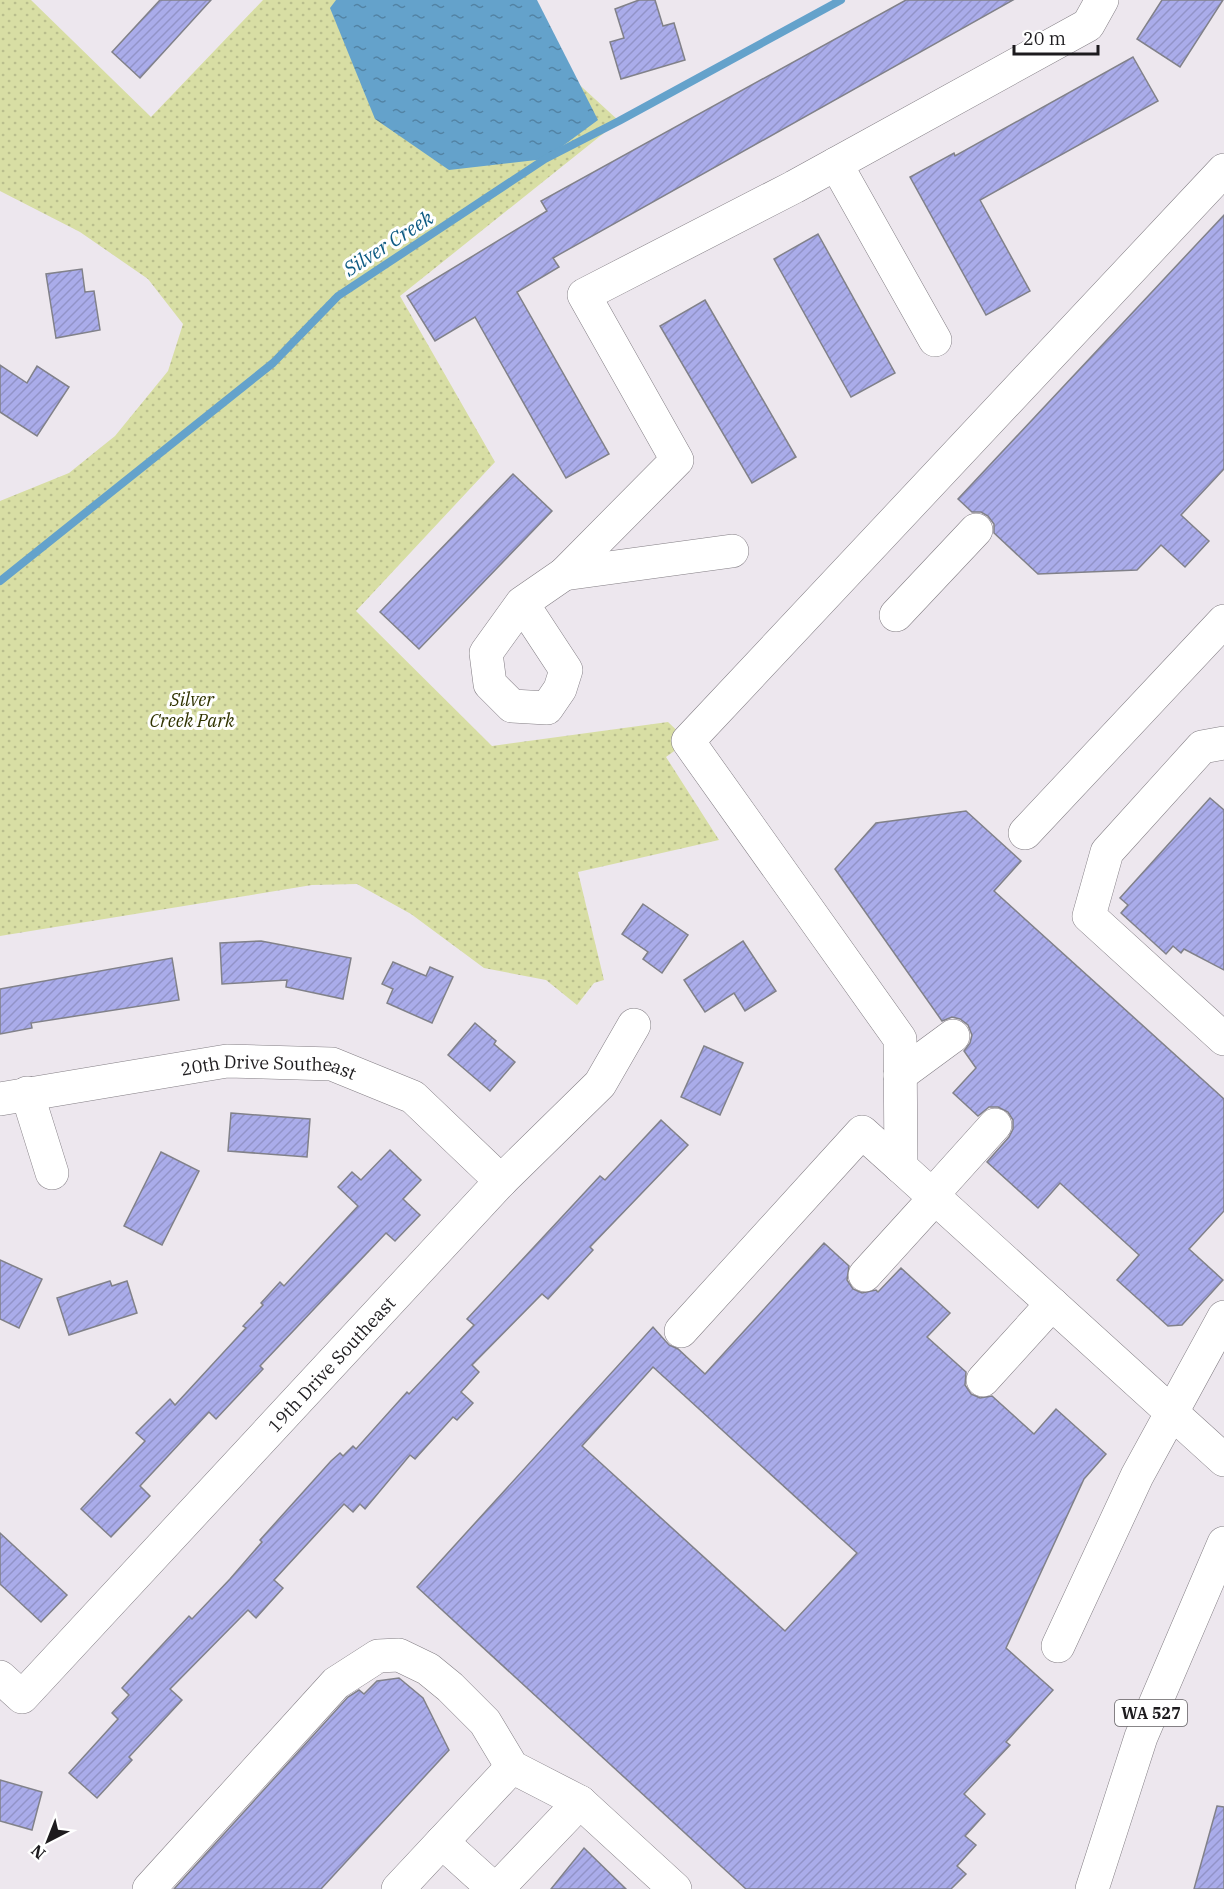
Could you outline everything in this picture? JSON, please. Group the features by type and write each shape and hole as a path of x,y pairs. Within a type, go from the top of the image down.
{"street":[{"path":"522,603 564,574 677,460 584,295 836,164 1088,25 1102,0"},
{"path":"836,164 935,340"},
{"path":"901,1167 900,1039 688,741 1224,171"},
{"path":"896,615 976,530"},
{"path":"564,574 732,551"},
{"path":"1025,833 1224,621"},
{"path":"1224,743 1203,747 1107,852 1079,907 1224,1039"},
{"name":"19th Drive Southeast","path":"11,1687 501,1181 600,1083 634,1025"},
{"path":"900,1075 953,1036"},
{"name":"20th Drive Southeast","path":"13,1096 227,1061 332,1064 413,1097 501,1181"},
{"path":"13,1096 52,1173"},
{"path":"865,1275 995,1125"},
{"path":"681,1331 862,1132 1224,1460"},
{"path":"983,1380 1052,1304"},
{"path":"1058,1646 1137,1476 1224,1317"},
{"name":"WA 527","path":"1092,1889 1141,1737 1224,1543"},
{"path":"149,1889 336,1683 378,1656 399,1655 428,1669 485,1722 512,1767 580,1802 675,1889"},
{"path":"398,1889 512,1767"},
{"path":"442,1842 496,1889 580,1802"}],"green space":[{"name":"Silver Creek Park","path":"0,0 31,0 151,117 263,0 487,0 619,121 400,296 495,462 356,611 492,746 668,722 688,741 666,757 719,840 578,872 604,980 594,983 577,1005 546,980 484,968 411,914 357,884 312,885 0,936 0,501 69,473 115,436 168,371 183,324 148,279 80,232 0,191"}],"water":[{"path":"336,0 537,0 598,120 545,159 449,170 375,119 330,8"}],"building":[{"path":"160,0 211,0 140,78 112,52"},
{"path":"639,0 655,0 663,26 674,23 685,60 621,79 610,42 624,38 615,9"},
{"path":"906,0 1013,0 553,258 559,267 517,292 609,454 566,478 475,317 435,341 407,296 547,211 541,201"},
{"path":"1162,0 1223,0 1180,67 1137,39"},
{"path":"1133,57 1158,101 980,200 1030,291 986,315 910,177 954,153 955,156"},
{"path":"1224,215 1224,469 1181,515 1209,541 1185,567 1161,545 1137,570 1038,574 994,533 994,524 988,516 981,512 972,512 958,499"},
{"path":"818,234 895,373 851,397 774,259"},
{"path":"82,269 85,292 94,291 100,330 56,338 46,274"},
{"path":"705,300 796,457 752,483 660,326"},
{"path":"0,365 27,383 37,366 69,387 37,436 0,412"},
{"path":"513,474 552,511 419,649 380,612"},
{"path":"1210,798 1224,810 1224,970 1184,949 1181,953 1173,946 1166,954 1121,913 1128,905 1120,898"},
{"path":"966,811 1021,861 994,891 1224,1099 1224,1211 1189,1249 1223,1280 1182,1325 1168,1326 1117,1280 1139,1255 1060,1183 1038,1208 987,1162 1009,1137 1013,1129 1013,1120 1008,1112 998,1107 989,1107 978,1116 953,1093 976,1068 964,1051 972,1035 968,1025 952,1017 942,1021 835,869 876,823"},
{"path":"643,904 688,935 662,973 643,959 648,952 622,934"},
{"path":"261,941 351,958 343,999 286,987 287,980 222,984 220,943"},
{"path":"743,941 776,991 745,1011 734,993 705,1012 684,980"},
{"path":"172,958 179,1000 31,1023 32,1028 0,1034 0,989"},
{"path":"393,962 426,976 430,967 453,977 432,1023 387,1003 393,989 382,984"},
{"path":"475,1023 515,1062 490,1091 448,1055"},
{"path":"704,1046 743,1063 720,1115 681,1097"},
{"path":"231,1113 310,1119 307,1157 228,1151"},
{"path":"661,1120 688,1145 590,1247 593,1250 548,1299 542,1294 472,1365 479,1372 461,1392 473,1403 457,1420 453,1417 415,1459 410,1455 365,1509 360,1504 353,1512 344,1504 274,1580 283,1588 256,1618 248,1610 170,1689 182,1700 129,1757 132,1760 97,1798 69,1773 118,1719 112,1713 129,1695 122,1688 189,1616 192,1619 230,1579 262,1542 260,1540 331,1461 340,1453 343,1456 353,1446 356,1449 407,1392 409,1394 474,1325 467,1319 600,1176 605,1180"},
{"path":"390,1150 421,1180 403,1199 420,1215 395,1241 386,1233 260,1366 263,1369 216,1419 209,1412 140,1486 150,1496 111,1537 81,1509 145,1441 136,1433 170,1399 175,1405 246,1328 243,1326 280,1282 284,1286 358,1206 338,1187 352,1172 361,1180"},
{"path":"161,1152 199,1171 162,1245 124,1226"},
{"path":"824,1243 849,1266 847,1280 853,1289 862,1293 876,1290 878,1292 901,1268 950,1313 927,1337 966,1372 965,1385 971,1394 980,1398 992,1396 1034,1434 1056,1409 1106,1454 1084,1479 1006,1648 1053,1690 1006,1742 1010,1745 964,1794 985,1814 965,1836 976,1845 957,1866 966,1874 951,1889 746,1889 417,1587 653,1327 669,1345 678,1349 705,1374","holes":["653,1367 857,1553 785,1631 582,1446"]},
{"path":"0,1260 42,1279 19,1328 0,1319"},
{"path":"110,1281 112,1286 127,1281 137,1313 69,1335 57,1298"},
{"path":"0,1533 67,1595 41,1622 0,1584"},
{"path":"399,1678 423,1698 449,1750 321,1889 174,1889 348,1697 359,1690 364,1694 377,1681"},
{"path":"0,1780 42,1792 32,1830 0,1821"},
{"path":"1217,1806 1224,1807 1224,1889 1194,1889"},
{"path":"584,1848 626,1889 551,1889"}],"waterway":[{"name":"Silver Creek","path":"0,581 273,363 338,296 545,159 841,0"}]}
